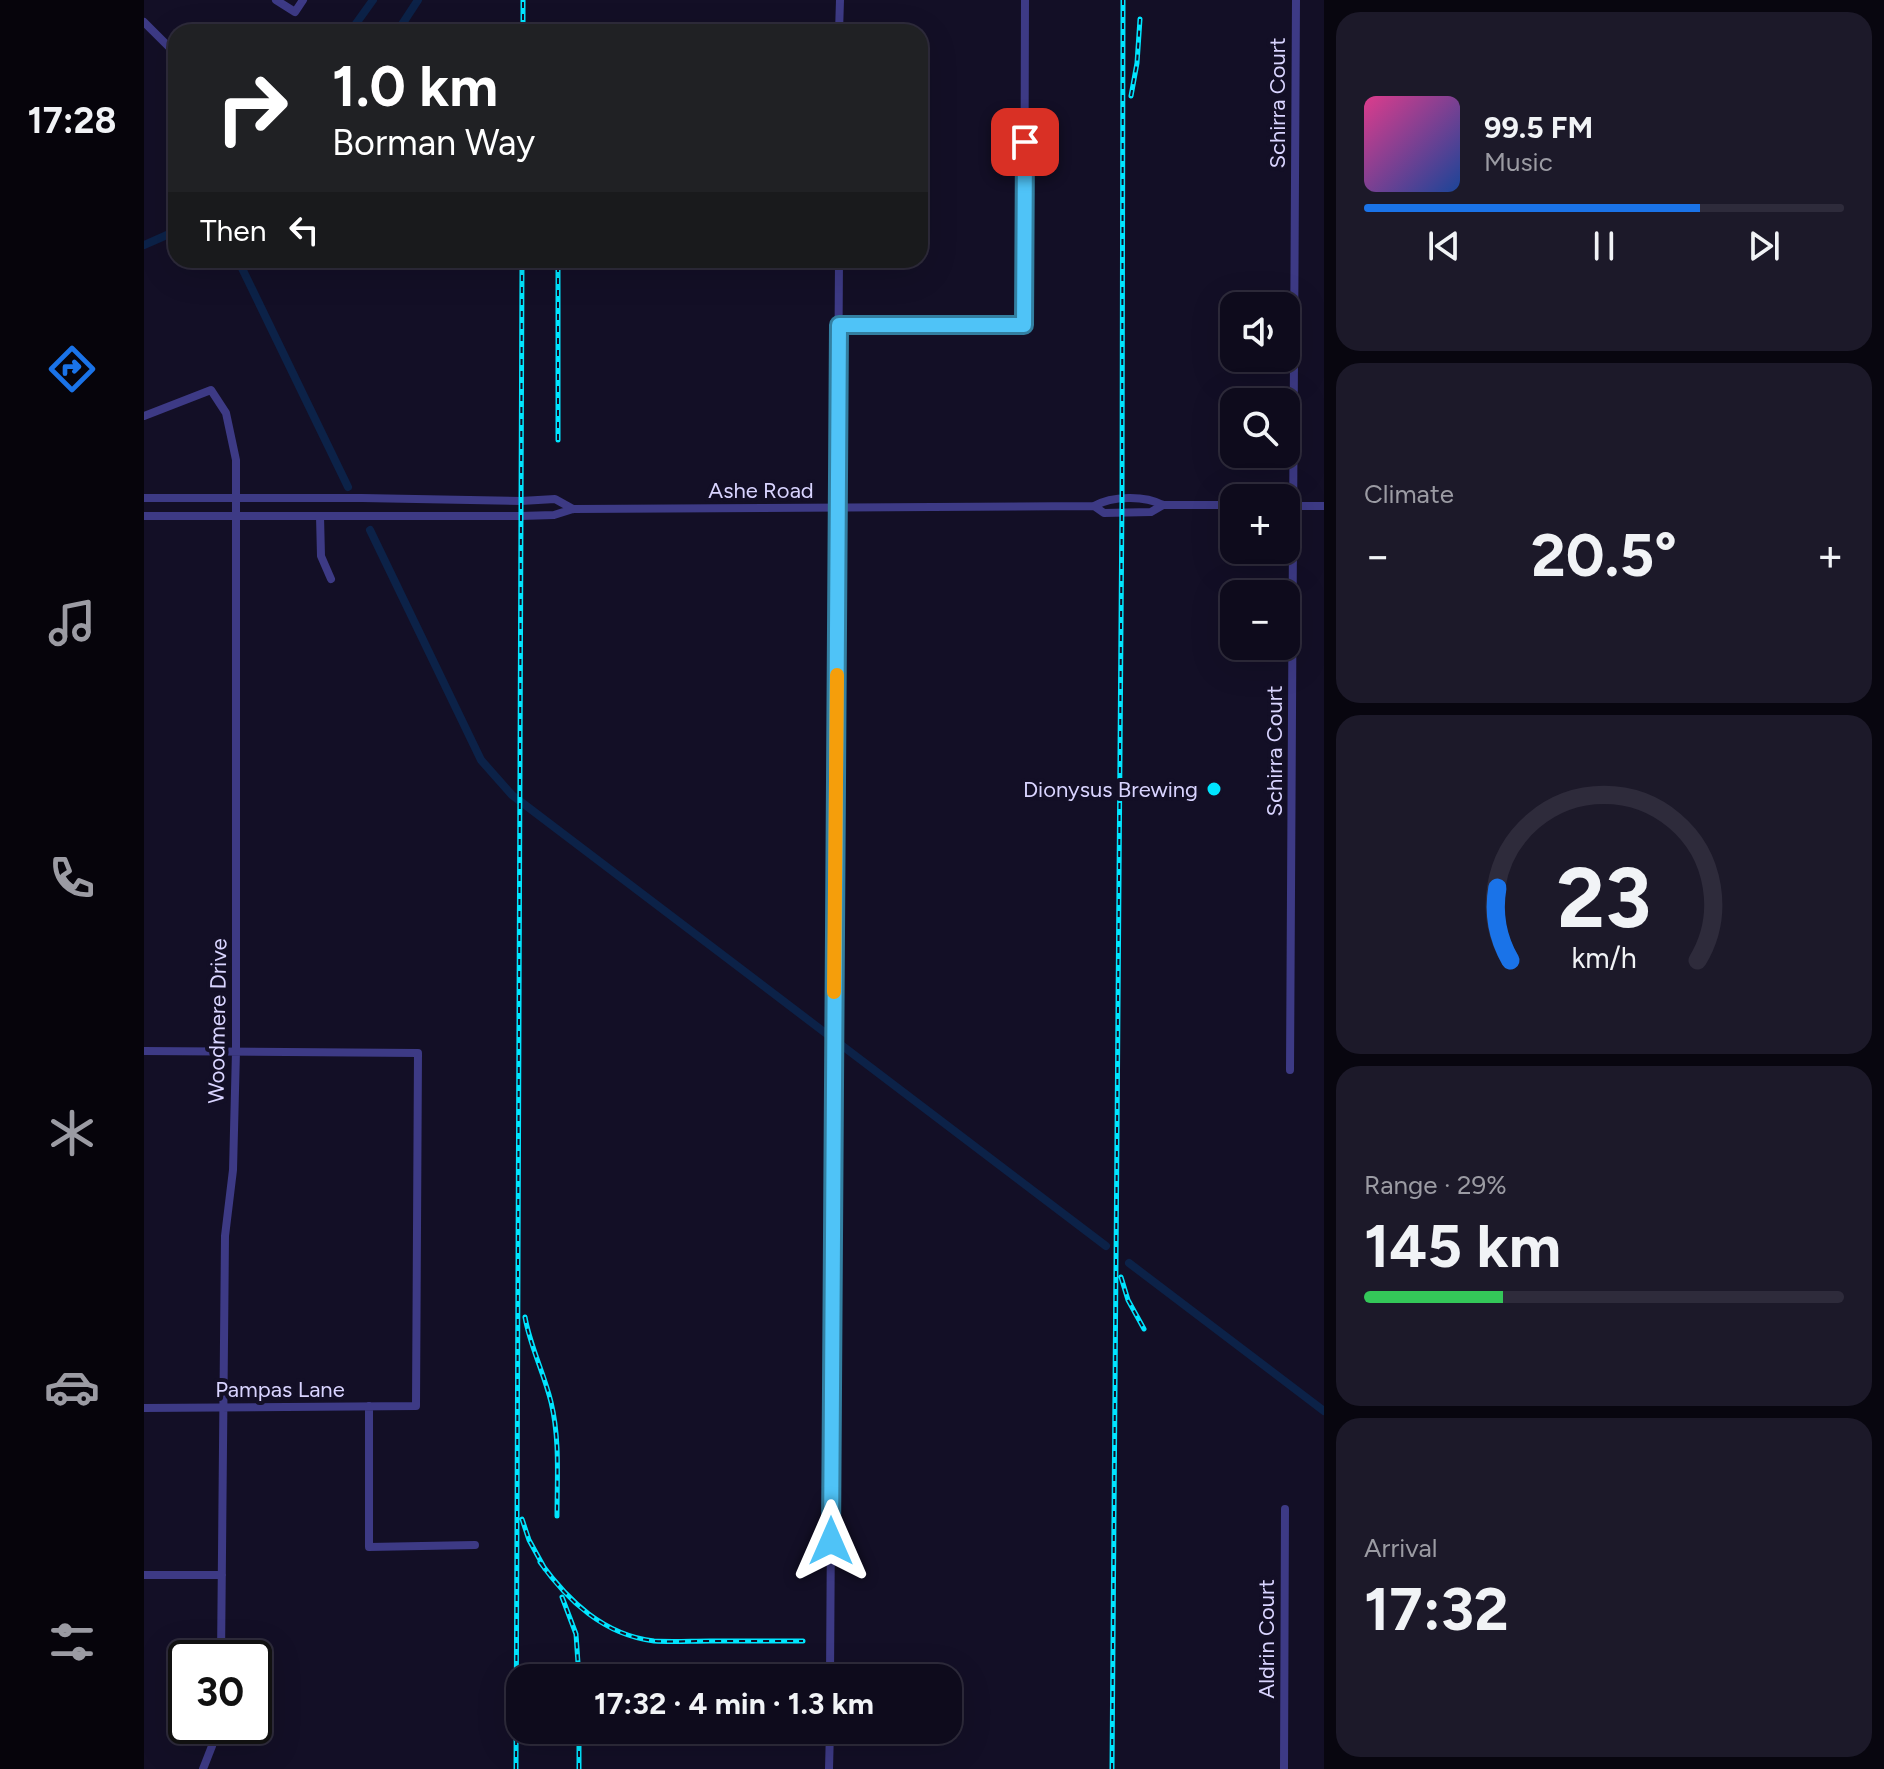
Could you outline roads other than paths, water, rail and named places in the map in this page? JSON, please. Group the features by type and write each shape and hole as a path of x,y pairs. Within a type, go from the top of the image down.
{"street":[{"path":"276,0 295,12 303,0"},
{"path":"839,24 840,0"},
{"path":"839,325 1024,325 1025,0"},
{"name":"Schirra Court","path":"1290,484 1296,0"},
{"path":"144,22 168,46"},
{"path":"830,1664 839,268"},
{"name":"Woodmere Drive","path":"144,416 211,390 226,413 236,460 236,1051 233,1170 225,1236 221,1640"},
{"name":"Ashe Road","path":"144,498 555,499 573,509"},
{"name":"Ashe Road","path":"144,516 371,517 554,515 573,509 1094,506 1105,500 1122,499 1152,499 1163,505 1220,505"},
{"name":"Ashe Road","path":"1094,506 1104,513 1151,512 1163,505"},
{"path":"1300,506 1324,506"},
{"path":"320,516 321,556 331,579"},
{"name":"Schirra Court","path":"1290,564 1290,1070"},
{"path":"144,1051 236,1051"},
{"name":"Pampas Lane","path":"144,1408 416,1406 418,1053 236,1051"},
{"path":"369,1406 369,1547 475,1545"},
{"name":"Aldrin Court","path":"1284,1769 1285,1509"},
{"path":"144,1575 222,1575"},
{"path":"203,1769 212,1744"},
{"path":"829,1769 830,1744"}],"waterway":[{"path":"356,24 373,0"},
{"path":"402,24 418,0"},
{"path":"144,245 168,234"},
{"path":"242,268 348,487"},
{"path":"370,530 481,760 512,795 1106,1246"},
{"path":"1129,1263 1324,1411"}],"railway":[{"path":"523,0 523,24"},
{"path":"1112,1769 1123,0"},
{"path":"1131,96 1140,19"},
{"path":"516,1769 522,268"},
{"path":"558,268 558,440"},
{"path":"1121,1277 1128,1300 1144,1329"},
{"path":"525,1317 554,1416 557,1516"},
{"path":"522,1519 529,1540 545,1569"},
{"path":"540,1562 575,1603 619,1632 654,1641 803,1641"},
{"path":"562,1597 576,1634 578,1664"},
{"path":"579,1744 579,1769"}],"place":[{"name":"Dionysus Brewing","path":"1214,789"}]}
